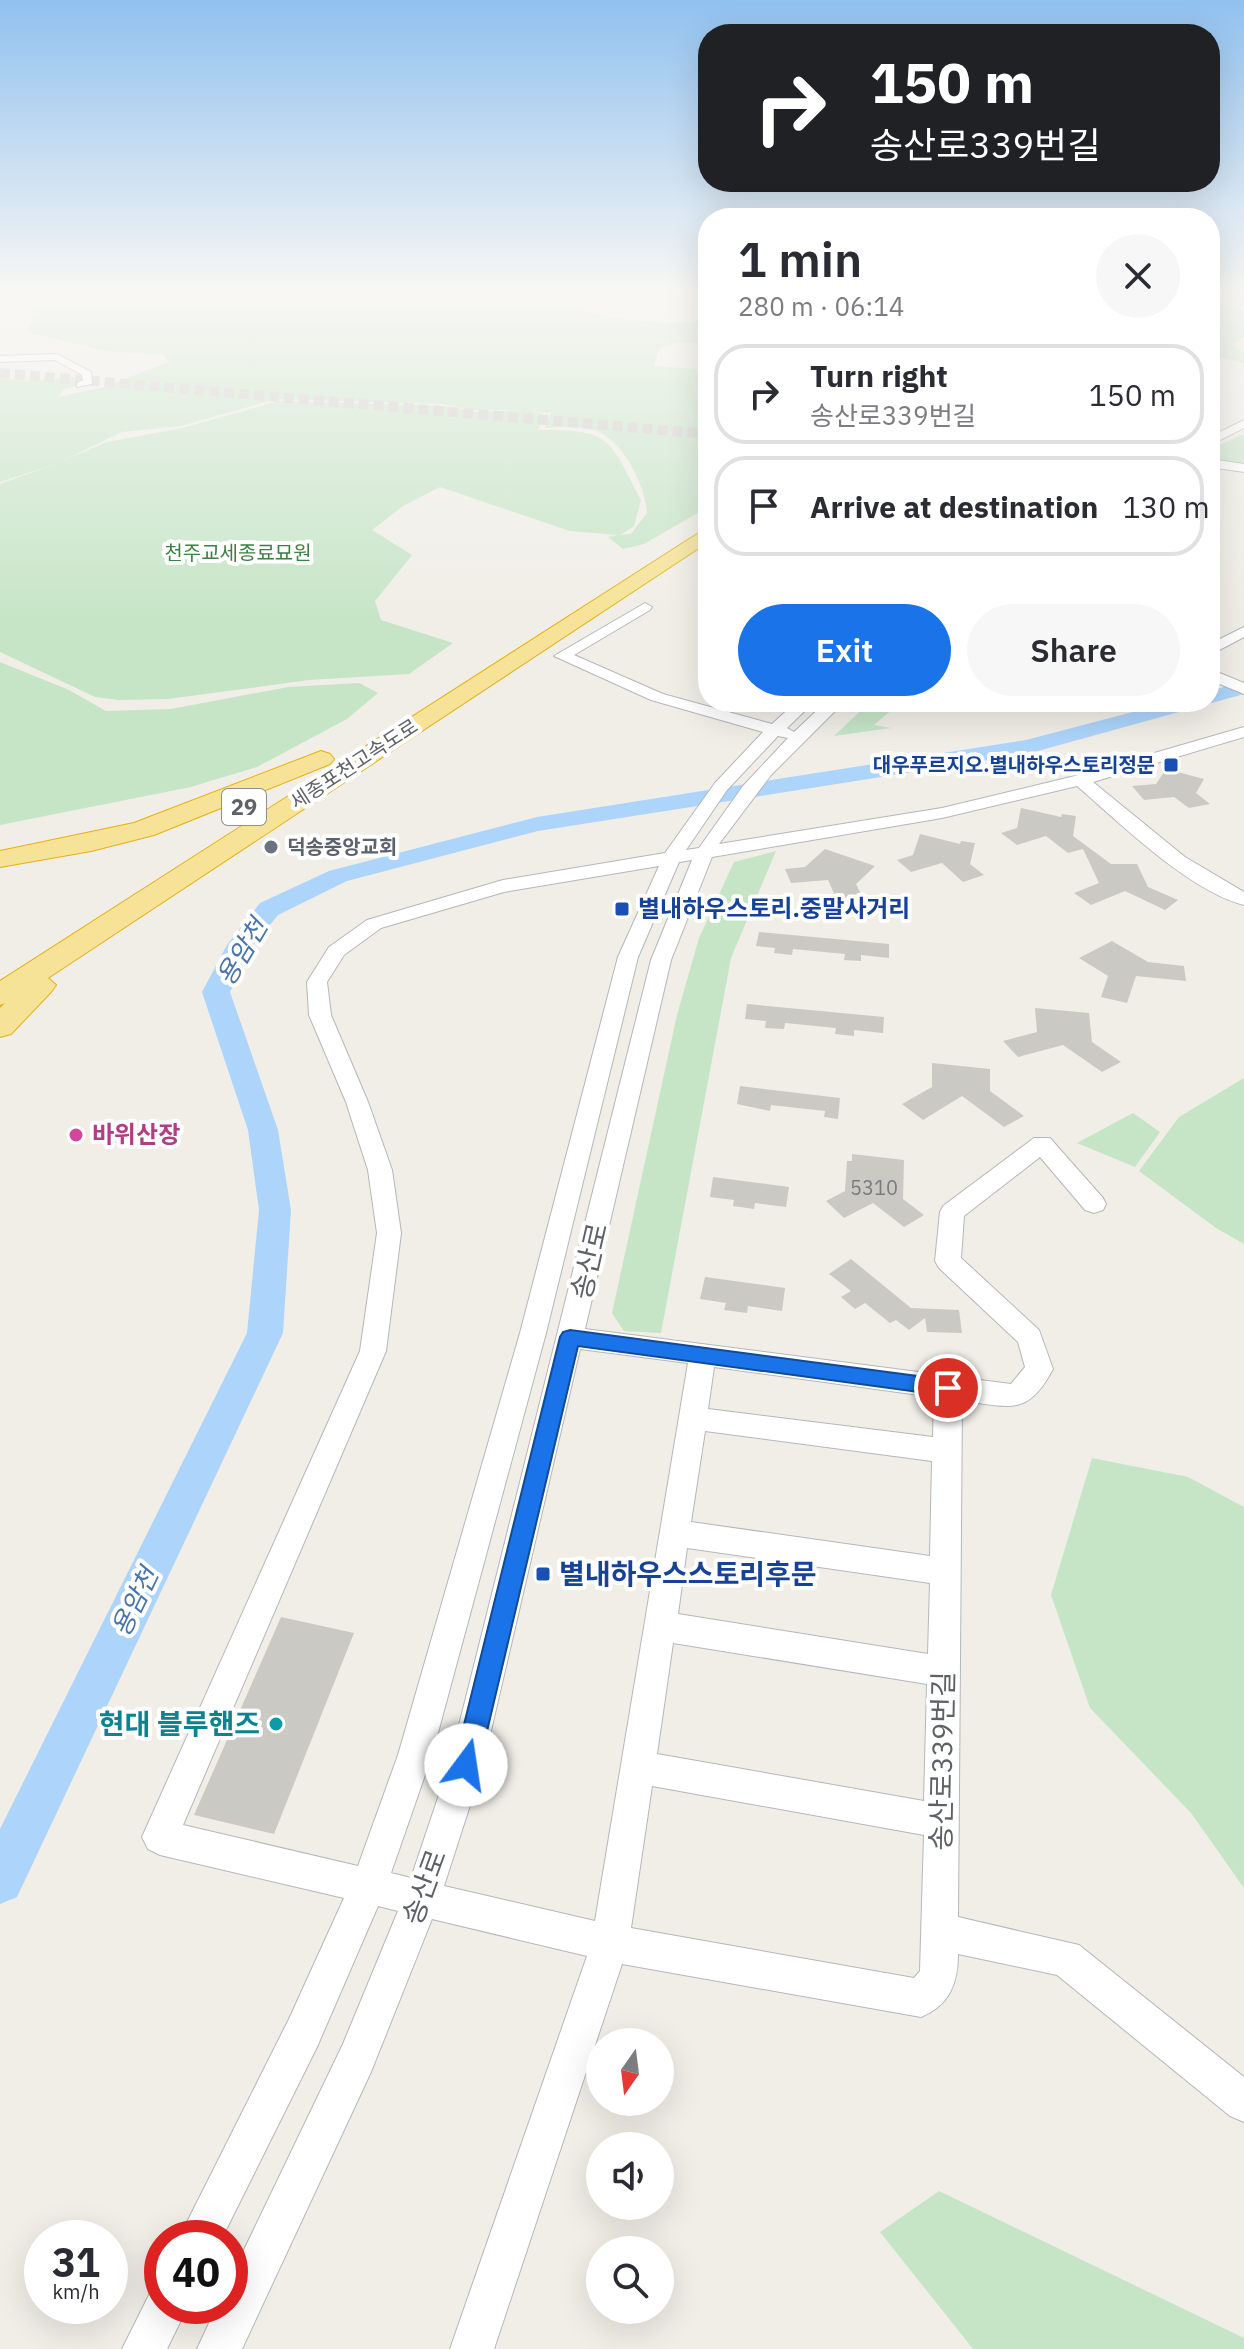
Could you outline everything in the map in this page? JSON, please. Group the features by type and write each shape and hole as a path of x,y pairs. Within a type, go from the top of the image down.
{"highway":[{"name":"세종포천고속도로","path":"0,995 698,526"},
{"name":"세종포천고속도로","path":"533,638 698,539"},
{"name":"세종포천고속도로","path":"0,965 321,759 502,658"},
{"path":"0,859 75,847 145,828 213,804 321,759"},
{"path":"0,1027 53,973 144,900"}],"street":[{"path":"1220,429 1241,417"},
{"path":"1220,434 1241,417"},
{"path":"1220,464 1244,475"},
{"path":"1220,474 1244,475"},
{"path":"645,607 562,656 657,697 698,709"},
{"path":"1220,644 1244,631"},
{"path":"1220,678 1244,689"},
{"path":"710,712 796,736"},
{"name":"송산로","path":"219,2349 357,2058 422,1898 466,1765 661,960 693,849 697,815 743,759 794,712"},
{"name":"송산로","path":"209,2220 303,2033 369,1885 424,1725 533,1333 628,957 649,898 693,849 728,817 796,736 824,712"},
{"path":"693,849 904,821 1080,780 1244,732"},
{"path":"1080,780 1151,838 1224,890 1244,899"},
{"name":"송산로339번길","path":"693,849 536,879 427,906 374,924 336,951 317,982 320,1015 357,1102 380,1170 389,1233 373,1351 160,1837 610,1943 921,1998 939,1978 948,1388"},
{"path":"570,1337 1017,1396 1039,1369 1030,1337 948,1261 952,1212 1042,1144 1094,1204"},
{"path":"472,2349 610,1943 703,1353"},
{"path":"692,1418 947,1451"},
{"path":"674,1533 945,1572"},
{"path":"660,1626 944,1672"},
{"path":"638,1767 941,1821"},
{"path":"940,1932 1066,1958 1244,2102"},
{"path":"144,2349 157,2324"}],"green space":[{"name":"천주교세종료묘원","path":"0,401 270,401 181,426 122,432 62,461 107,442 182,428 279,401 445,406 477,412 524,410 476,410 441,404 329,401 698,401 698,513 644,544 623,549 608,537 618,535 570,531 440,487 403,506 372,530 412,555 375,601 381,620 453,643 409,674 309,680 168,699 95,697 0,652 0,484 55,464 0,482","holes":["533,411 551,413 545,428 595,430 610,439 626,457 638,480 647,513 631,534 620,535 634,526 641,500 614,450 594,435 538,430 546,415"]},
{"path":"1244,434 1244,466 1220,460 1220,445"},
{"path":"0,662 69,690 106,711 171,709 288,687 359,683 378,693 347,719 257,767 191,787 0,825"},
{"path":"859,712 889,712 874,725 891,728 834,736"},
{"path":"776,851 731,958 661,1333 624,1331 612,1313 677,1015 699,938 734,862"},
{"path":"1244,1078 1244,1244 1216,1228 1139,1171 1179,1117"},
{"path":"1133,1113 1160,1132 1135,1167 1077,1143"},
{"path":"1092,1458 1188,1477 1244,1507 1244,1888 1191,1813 1090,1708 1051,1595"},
{"path":"939,2191 1244,2338 1244,2349 973,2349 880,2232"}],"building":[{"path":"1166,769 1204,779 1196,793 1210,804 1189,808 1174,797 1144,800 1132,786 1156,784"},
{"path":"1021,808 1061,817 1062,814 1076,816 1073,836 1111,864 1137,864 1148,887 1178,900 1165,910 1125,891 1091,905 1074,893 1099,883 1083,849 1068,853 1046,836 1017,845 1001,833 1017,828"},
{"path":"920,834 960,844 961,841 975,843 970,864 984,875 963,882 942,863 911,872 897,860 913,855"},
{"path":"825,849 875,866 856,884 863,898 837,900 828,880 791,883 785,869 805,867"},
{"path":"759,932 889,944 889,958 861,955 861,961 844,960 845,954 793,949 792,955 774,953 775,948 756,946"},
{"path":"1112,941 1148,962 1184,966 1186,981 1136,976 1127,1003 1101,997 1108,976 1079,958"},
{"path":"747,1004 884,1017 883,1033 854,1030 854,1036 835,1034 836,1028 785,1023 784,1029 765,1028 766,1021 745,1019"},
{"path":"1035,1008 1089,1013 1092,1042 1121,1062 1102,1072 1063,1045 1018,1057 1003,1041 1037,1032"},
{"path":"932,1063 990,1069 990,1091 1024,1116 1004,1127 962,1096 923,1120 902,1104 932,1087"},
{"path":"740,1086 840,1098 838,1119 824,1117 825,1111 771,1105 770,1111 737,1104"},
{"path":"852,1154 904,1160 903,1199 924,1215 904,1227 873,1203 844,1218 826,1201 845,1191 847,1161 852,1161"},
{"path":"713,1177 789,1187 786,1207 755,1203 754,1209 733,1206 734,1200 710,1197"},
{"path":"851,1259 911,1308 959,1310 962,1333 927,1332 925,1318 909,1330 896,1320 890,1323 865,1303 855,1309 841,1297 851,1291 829,1274"},
{"path":"705,1277 785,1288 782,1311 748,1306 747,1313 724,1310 726,1303 700,1299"},
{"name":"현대 블루핸즈","path":"281,1617 354,1633 274,1834 194,1815"}],"waterway":[{"name":"용암천","path":"1220,695 1244,687"},
{"name":"용암천","path":"0,1880 265,1333 275,1210 263,1130 216,992 240,945 269,909 338,876 537,824 1027,747 1158,712"}],"tunnel":[{"path":"321,401 698,433"}],"place":[{"name":"대우푸르지오.별내하우스토리정문","path":"1171,765"},
{"name":"덕송중앙교회","path":"271,847"},
{"name":"별내하우스토리.중말사거리","path":"622,909"},
{"name":"바위산장","path":"76,1135"},
{"name":"별내하우스스토리후문","path":"543,1574"},
{"name":"현대 블루핸즈","path":"276,1724"}],"route":[{"path":"466,1765 570,1337 948,1388"}]}
